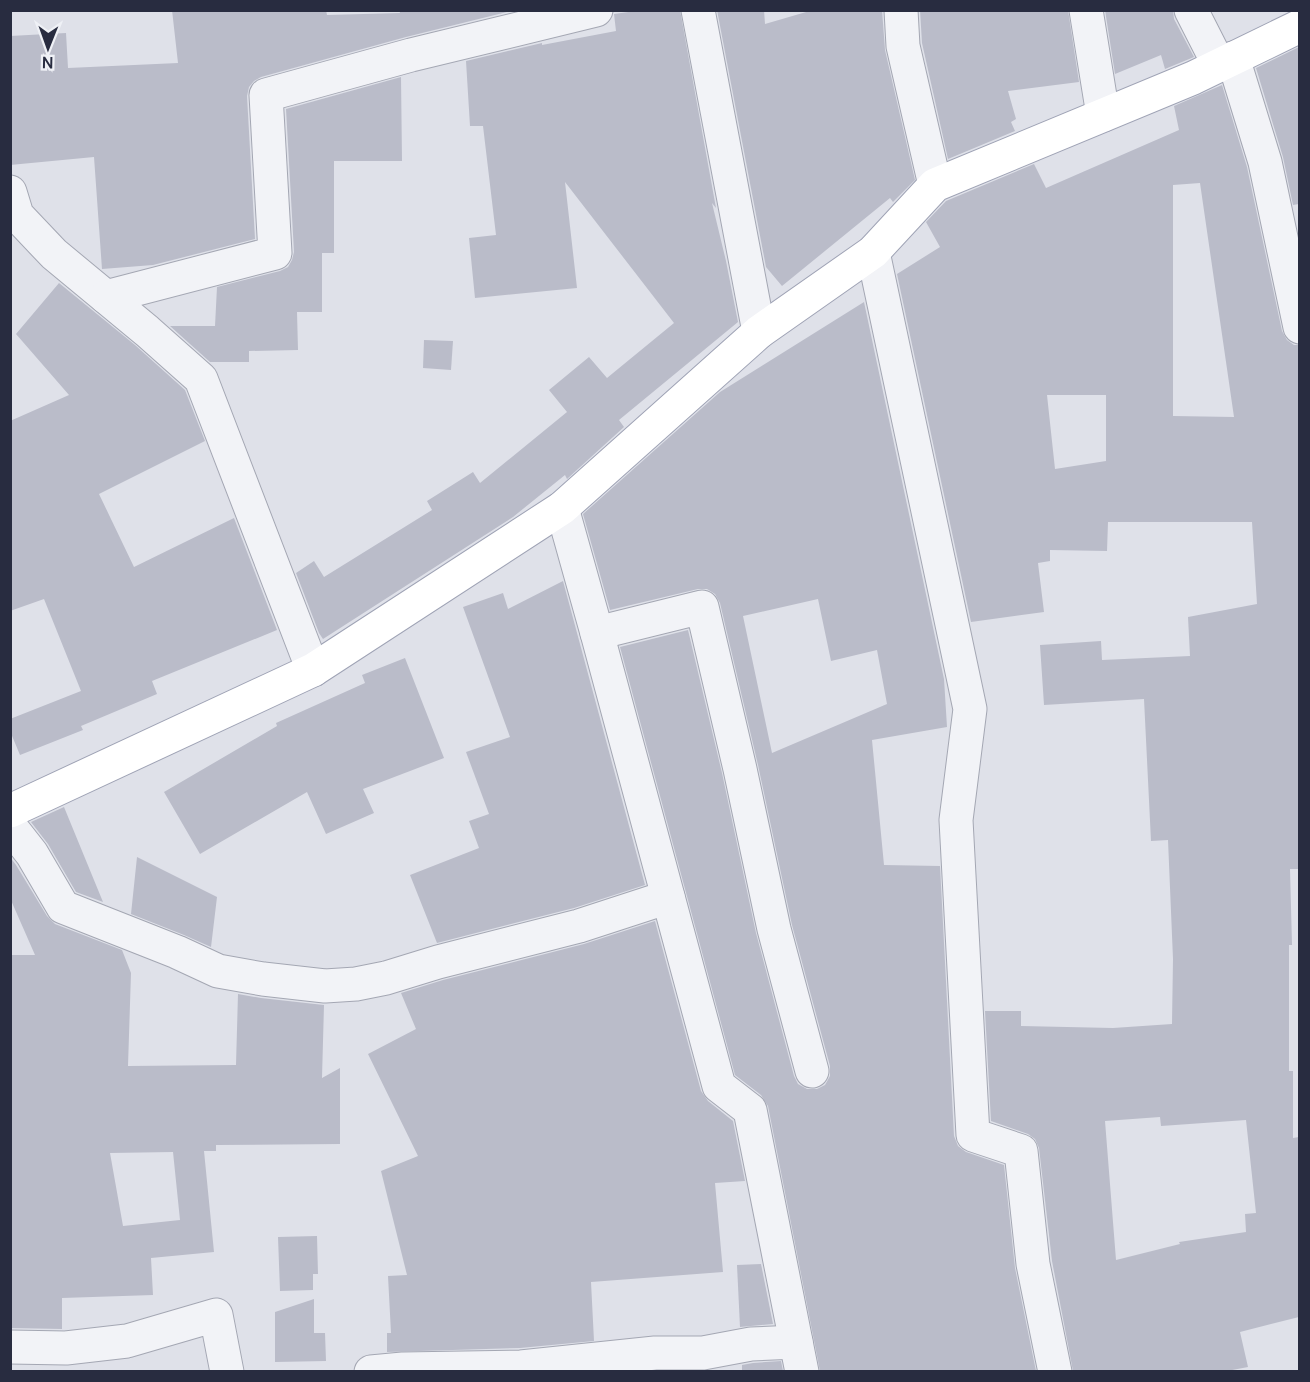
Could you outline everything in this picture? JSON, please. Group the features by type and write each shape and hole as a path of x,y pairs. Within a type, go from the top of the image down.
{"main road":[{"path":"10,811 313,670 562,508 759,332 873,252 934,185 1192,78 1226,62 1292,22"}],"street":[{"path":"106,297 275,253 266,95 596,10"},
{"path":"698,10 759,332"},
{"path":"901,10 903,46 934,185"},
{"path":"1086,10 1103,115"},
{"path":"1191,10 1226,62 1265,162 1299,327"},
{"path":"10,192 17,215 54,254 147,331 201,380 313,670"},
{"path":"873,252 970,709 956,820 974,1135 1021,1151 1033,1264 1055,1371"},
{"path":"381,1371 521,1367 655,1353 703,1353 751,1344 799,1357 750,1110 719,1086 562,508"},
{"path":"597,633 702,607 774,929 812,1071"},
{"path":"10,826 32,854 63,907 177,952 218,971 325,986 356,984 386,978 438,962 579,926 668,897"},
{"path":"10,1347 66,1348 127,1341 216,1315 227,1371"}],"building":[{"path":"172,10 326,10 327,15 400,13 399,10 515,10 406,37 261,77 254,81 249,87 247,96 255,239 153,265 102,269 94,157 10,165 10,36 66,33 68,68 178,63"},
{"path":"643,10 680,10 716,208 712,203 738,322 619,420 624,427 567,479 565,475 513,517 323,639 296,573 314,561 324,577 432,510 427,501 473,472 480,483 567,412 549,390 589,357 607,378 674,323 565,182 577,288 475,298 469,238 496,235 483,126 470,126 466,61 542,43 542,45 616,31 614,14"},
{"path":"717,10 764,10 765,24 813,10 882,10 885,50 915,180 893,202 890,198 782,286 766,267"},
{"path":"920,10 1068,10 1079,82 1008,91 1016,119 1011,122 1015,131 948,159 922,43"},
{"path":"1105,10 1173,10 1174,19 1194,57 1165,69 1161,55 1115,74"},
{"path":"1299,47 1299,204 1293,205 1283,157 1256,68"},
{"path":"401,77 402,161 334,161 334,253 322,253 322,312 297,312 298,350 249,351 249,362 210,362 170,326 215,326 217,287 280,271 288,267 292,260 294,252 286,109"},
{"path":"1222,85 1247,167 1282,331 1287,340 1294,345 1299,345 1299,869 1290,869 1292,945 1289,945 1289,1071 1293,1071 1293,1138 1299,1137 1299,1317 1240,1332 1248,1367 1227,1371 1073,1371 1052,1261 1039,1148 1035,1139 1028,1134 991,1121 985,1011 1021,1011 1021,1026 1113,1028 1172,1024 1173,959 1168,840 1151,841 1144,699 1044,705 1040,645 1101,641 1102,660 1190,656 1188,617 1257,604 1252,522 1108,522 1107,551 1050,550 1050,561 1038,563 1044,612 971,622 897,274 940,247 926,222 946,201 1034,164 1046,188 1179,130 1174,106","holes":["1200,183 1234,417 1173,416 1173,185","1047,395 1106,395 1106,461 1055,469","1160,1117 1161,1126 1246,1120 1256,1213 1245,1214 1246,1232 1179,1242 1180,1244 1116,1260 1105,1121"]},
{"path":"59,283 135,345 185,390 205,441 99,494 134,567 234,518 277,630 152,681 157,694 81,726 83,730 20,755 10,731 10,719 81,691 44,599 10,611 10,421 69,395 16,334"},
{"path":"864,302 944,679 947,727 872,740 884,865 940,866 954,1136 958,1146 966,1152 1004,1165 1015,1268 1036,1371 820,1371 768,1106 761,1095 735,1075 620,647 688,630 722,773 756,933 794,1076 798,1084 807,1089 817,1089 825,1085 830,1076 830,1066 792,925 720,603 715,594 707,589 698,589 610,610 583,514 720,392","holes":["818,599 831,661 877,650 887,704 772,753 743,616"]},
{"path":"424,340 453,341 451,370 423,368"},
{"path":"563,581 645,885 574,908 437,943 410,875 479,848 469,821 489,814 466,752 510,737 463,607 503,593 508,609"},
{"path":"405,658 444,758 363,789 374,813 326,834 307,792 200,854 164,792 277,726 276,723 365,683 362,675"},
{"path":"64,807 103,902 76,892 48,844 31,822"},
{"path":"10,857 47,916 55,924 122,950 131,973 128,1066 236,1065 238,994 324,1005 322,1078 340,1068 340,1144 216,1145 216,1151 204,1151 214,1252 151,1258 153,1295 62,1298 62,1329 10,1328 10,955 35,955 10,898","holes":["173,1152 180,1220 123,1226 110,1153"]},
{"path":"137,857 217,897 211,947 131,914"},
{"path":"655,921 701,1091 708,1101 733,1121 745,1181 715,1183 723,1272 591,1282 594,1341 520,1348 387,1352 387,1333 391,1333 388,1276 407,1275 381,1171 418,1156 368,1054 416,1029 401,993 584,944"},
{"path":"317,1236 318,1274 313,1274 313,1290 280,1291 278,1237"},
{"path":"761,1264 773,1324 740,1327 737,1265"},
{"path":"314,1299 314,1333 325,1333 326,1361 275,1362 275,1312"},
{"path":"781,1361 783,1371 742,1371 742,1365"}]}
